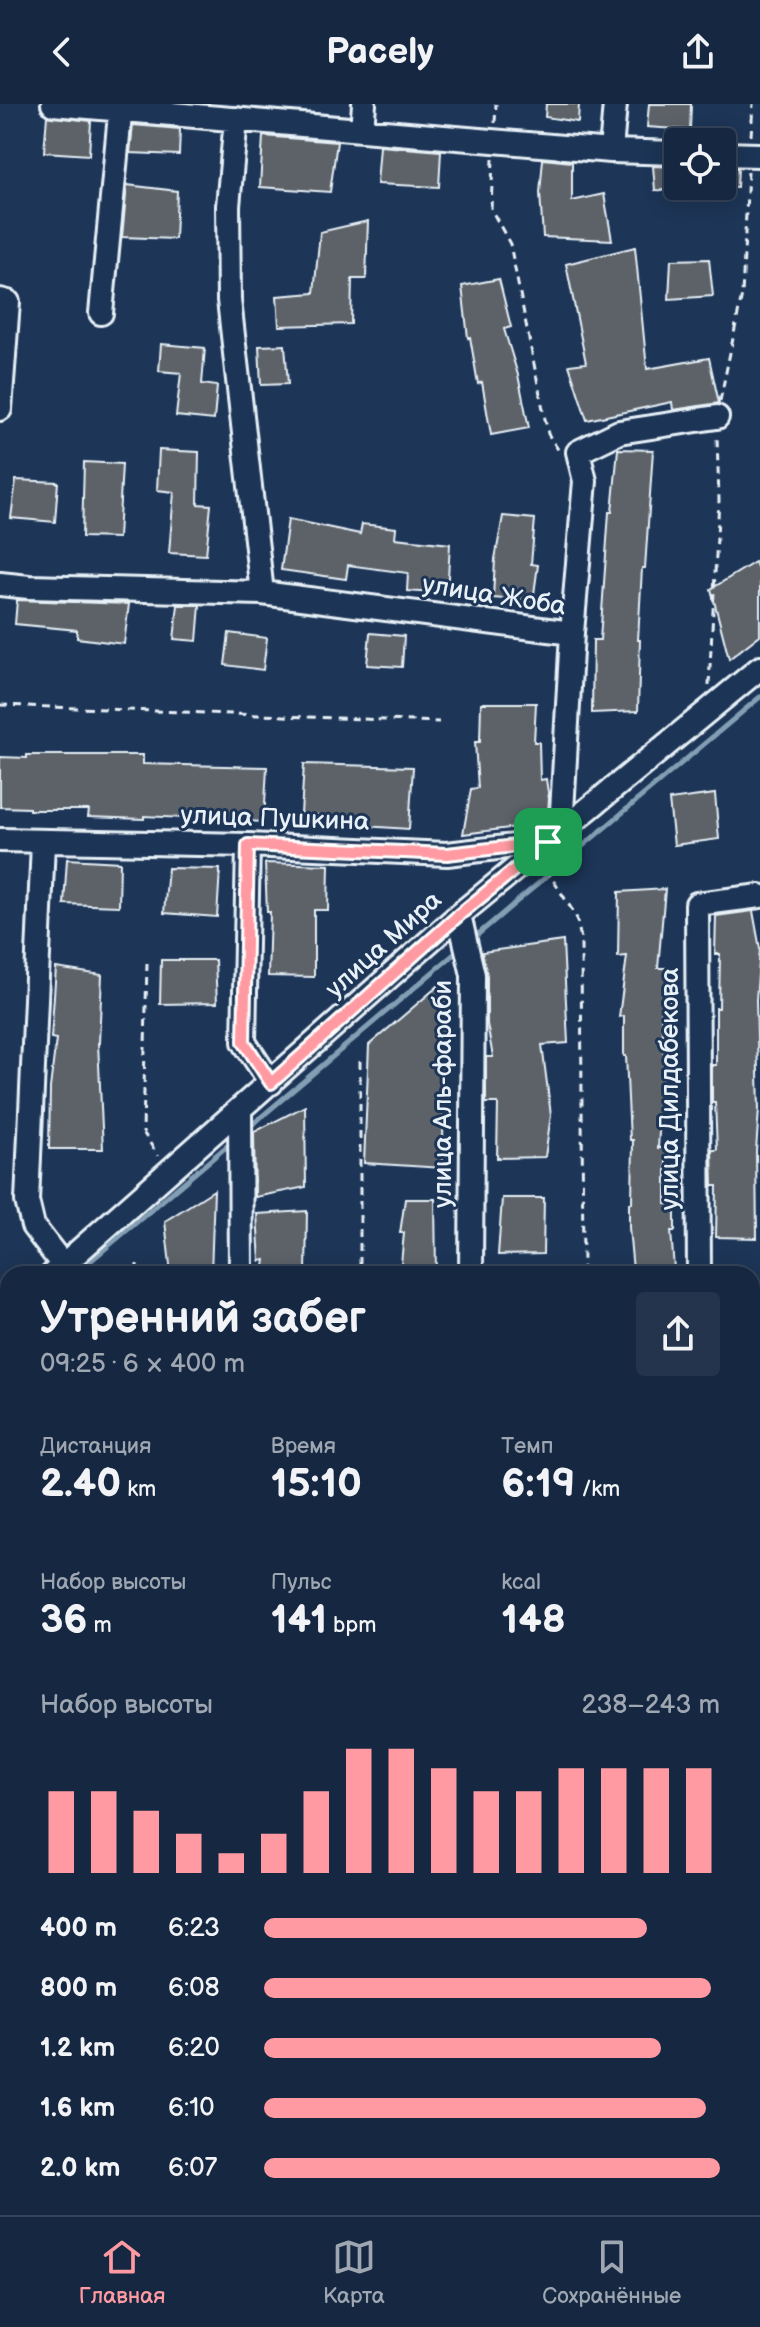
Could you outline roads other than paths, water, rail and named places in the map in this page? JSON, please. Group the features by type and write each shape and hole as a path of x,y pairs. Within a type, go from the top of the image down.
{"street":[{"path":"53,104 121,107 611,151 664,153"},
{"path":"362,130 364,104"},
{"path":"611,151 615,104"},
{"path":"101,313 121,107"},
{"path":"236,119 228,206 229,300 262,593"},
{"path":"736,154 760,155"},
{"path":"0,300 8,302 0,409"},
{"path":"572,633 585,481 578,452 619,432 717,417"},
{"name":"улица Жоба","path":"0,584 262,593 572,633 548,842"},
{"name":"улица Мира","path":"63,1266 459,915 760,668"},
{"name":"улица Пушкина","path":"0,840 248,845 447,854 548,842"},
{"path":"43,843 27,1201 33,1226 56,1266"},
{"path":"248,845 244,1042 271,1083"},
{"name":"улица Дилдабекова","path":"699,1266 697,904 760,896"},
{"name":"улица Аль-фараби","path":"459,915 473,975 471,1266"},
{"path":"240,1110 241,1266"}],"waterway":[{"path":"470,941 760,697"},
{"path":"247,1129 459,950"},
{"path":"85,1266 233,1141"}]}
